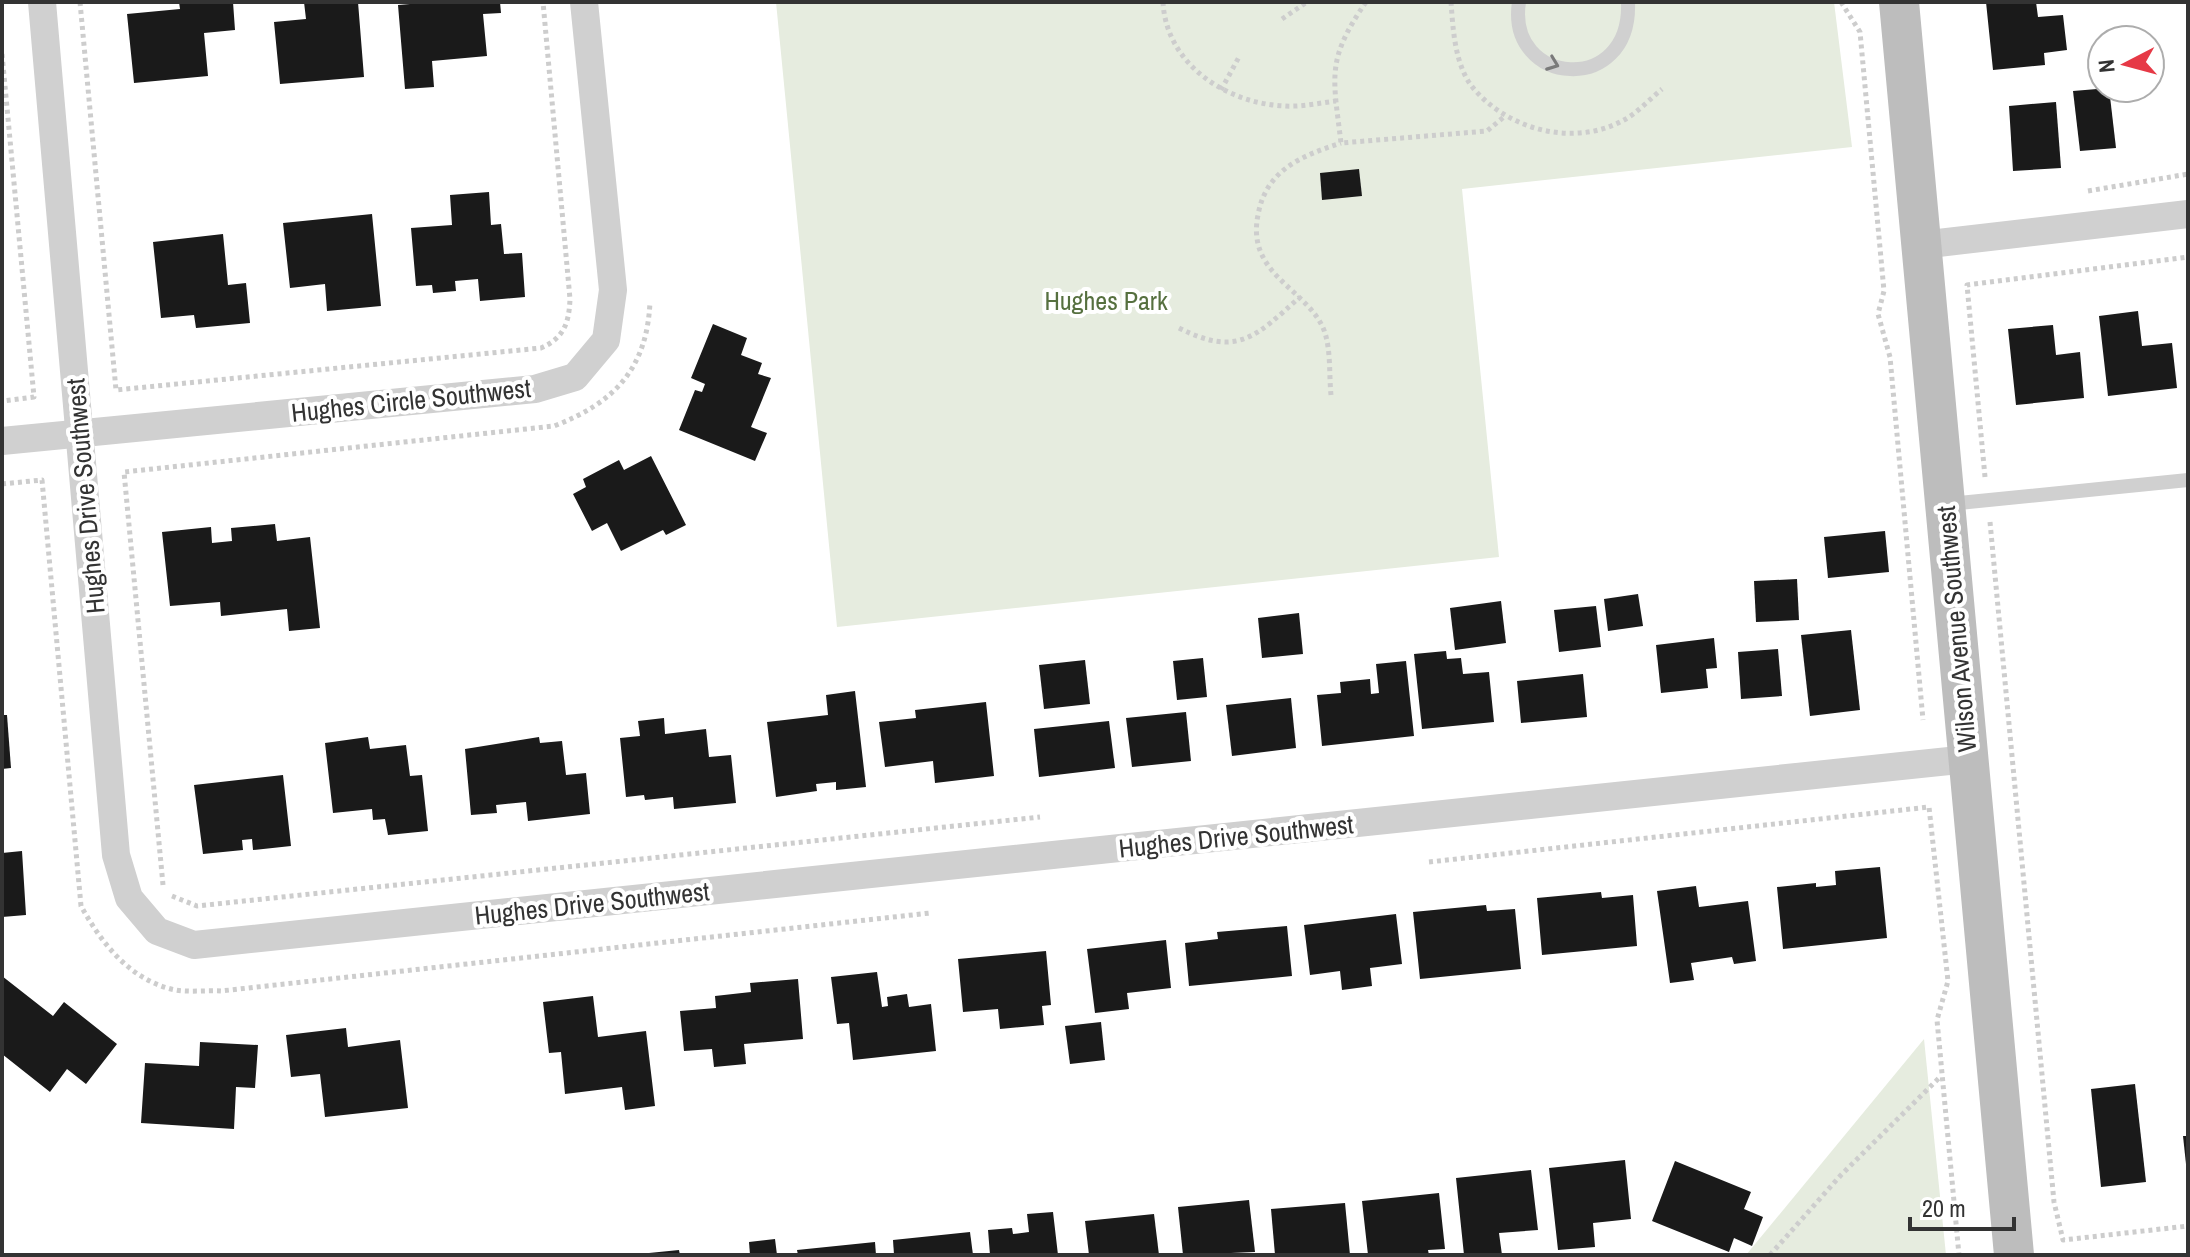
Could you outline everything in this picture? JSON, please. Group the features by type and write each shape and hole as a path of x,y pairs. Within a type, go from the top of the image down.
{"main road":[{"name":"Wilson Avenue Southwest","path":"1899,2 2014,1255"}],"street":[{"name":"Hughes Drive Southwest","path":"42,2 116,855 129,898 157,931 194,945 1968,759"},
{"name":"Hughes Circle Southwest","path":"2,441 535,389 575,377 606,340 613,290 584,2"},
{"path":"1921,245 2188,214"}],"lane":[{"path":"1519,2 1520,32 1528,48 1541,60 1559,68 1578,70 1596,65 1618,47 1629,21 1628,2"},
{"path":"1945,505 2188,480"}],"path":[{"path":"80,2 116,390 541,348 556,342 569,322 570,299 543,2"},
{"path":"1163,2 1173,43 1195,71 1221,90 1250,102 1287,107 1336,101"},
{"path":"1282,19 1307,2"},
{"path":"1341,143 1332,69 1339,47 1366,2"},
{"path":"1451,2 1454,44 1472,88 1505,116 1547,133 1590,132 1625,120 1662,89"},
{"path":"1841,2 1860,32 1884,291 1878,314 1890,357 1923,720"},
{"path":"2,54 34,397 2,401"},
{"path":"1221,90 1239,57"},
{"path":"1331,395 1325,332 1300,297 1263,258 1255,229 1261,195 1282,169 1311,153 1341,143 1487,131 1505,116"},
{"path":"2075,193 2188,174"},
{"path":"2188,257 1967,285 2054,1202 2063,1240 2188,1226"},
{"path":"1179,328 1206,342 1243,340 1256,336 1300,297"},
{"path":"650,302 649,322 635,362 614,395 583,415 554,426 124,472 161,883 176,900 197,906 1040,817"},
{"path":"2,484 42,480 81,906 101,942 130,968 171,989 221,991 930,913"},
{"path":"1429,862 1929,807 1948,981 1937,1020 1959,1255"},
{"path":"1770,1255 1841,1175 1942,1075"}],"green space":[{"name":"Hughes Park","path":"776,2 1834,2 1852,147 1462,189 1499,557 837,627"},
{"path":"1924,1039 1946,1255 1746,1255"}],"building":[{"path":"179,2 233,2 235,30 204,33 208,76 134,83 127,14 180,9"},
{"path":"304,2 358,2 364,77 280,84 274,22 306,19"},
{"path":"500,2 501,13 483,14 487,56 432,61 434,87 405,89 398,5"},
{"path":"1986,2 2036,2 2038,17 2063,15 2067,50 2044,53 2045,65 1993,70"},
{"path":"2086,90 2086,104 2111,104 2116,148 2080,151 2073,91"},
{"path":"2056,102 2061,168 2013,171 2009,106"},
{"path":"1359,169 1362,196 1322,200 1320,173"},
{"path":"489,192 491,225 501,224 504,254 522,253 525,297 480,301 478,279 455,281 456,291 433,293 432,285 416,286 411,228 452,225 450,195"},
{"path":"372,214 381,306 327,311 325,284 290,288 283,223"},
{"path":"223,234 228,285 246,283 250,323 196,328 194,315 161,318 153,242"},
{"path":"2138,311 2142,346 2172,343 2177,388 2108,396 2099,316"},
{"path":"713,324 747,338 741,355 762,363 758,374 771,378 751,427 767,433 755,461 679,430 695,390 702,392 705,384 691,378"},
{"path":"2053,325 2056,355 2080,352 2084,398 2016,405 2008,329"},
{"path":"651,456 686,525 666,535 663,530 621,551 607,523 592,531 573,494 586,487 583,479 619,460 624,470"},
{"path":"275,524 277,541 310,537 320,628 289,631 287,609 221,616 220,602 170,606 162,532 211,527 212,543 232,541 231,528"},
{"path":"1885,531 1889,572 1828,578 1824,537"},
{"path":"1797,579 1799,620 1756,622 1754,581"},
{"path":"1638,594 1643,626 1608,631 1604,599"},
{"path":"1501,601 1506,643 1455,650 1450,608"},
{"path":"1596,606 1601,647 1559,652 1554,610"},
{"path":"1299,613 1303,654 1262,658 1258,618"},
{"path":"1851,630 1860,710 1810,716 1801,635"},
{"path":"1714,638 1717,668 1706,669 1708,688 1661,693 1656,645"},
{"path":"1778,649 1782,696 1741,699 1738,652"},
{"path":"1446,651 1447,659 1461,658 1463,674 1489,672 1494,722 1422,729 1414,654"},
{"path":"1203,658 1207,697 1177,700 1173,661"},
{"path":"1085,660 1090,704 1044,709 1039,665"},
{"path":"1406,661 1414,736 1322,746 1317,695 1341,693 1340,682 1370,679 1371,694 1379,693 1376,664"},
{"path":"1583,674 1587,717 1521,723 1517,681"},
{"path":"855,691 866,787 836,790 836,782 816,784 817,791 776,797 767,722 828,715 826,695"},
{"path":"1291,698 1296,748 1232,756 1226,705"},
{"path":"986,702 994,776 935,783 933,761 885,767 879,722 916,718 915,710"},
{"path":"1186,712 1191,761 1132,767 1126,718"},
{"path":"2,715 7,715 11,768 2,769"},
{"path":"664,718 665,734 706,729 709,757 731,755 736,803 674,809 673,797 645,800 644,795 626,797 620,738 640,736 638,721"},
{"path":"1109,721 1115,768 1039,777 1034,729"},
{"path":"368,737 370,749 406,745 410,776 422,775 428,831 388,835 385,819 373,820 372,809 333,813 325,743"},
{"path":"539,737 540,743 562,741 566,775 586,773 590,814 528,821 526,802 496,805 497,813 471,815 465,749"},
{"path":"283,775 291,846 253,850 252,839 242,840 243,850 203,854 194,785"},
{"path":"22,851 26,915 2,917 2,853"},
{"path":"1880,867 1887,938 1783,949 1777,887 1816,883 1816,887 1836,885 1835,871"},
{"path":"1696,886 1699,907 1748,901 1756,961 1734,964 1732,957 1691,963 1694,980 1670,983 1657,891"},
{"path":"1601,892 1602,898 1633,895 1637,946 1542,955 1537,898"},
{"path":"1486,905 1487,911 1515,909 1521,969 1420,979 1413,912"},
{"path":"1396,914 1402,964 1370,968 1372,986 1342,990 1340,971 1310,975 1304,925"},
{"path":"1287,926 1292,976 1189,986 1185,943 1218,939 1217,932"},
{"path":"1166,940 1171,988 1127,993 1129,1009 1095,1013 1087,949"},
{"path":"1046,951 1051,1005 1042,1006 1044,1025 1000,1029 998,1009 963,1012 958,959"},
{"path":"877,972 882,1007 888,1006 887,997 907,994 909,1007 931,1004 936,1051 853,1060 849,1023 837,1024 831,977"},
{"path":"2,976 53,1016 64,1002 117,1044 86,1084 67,1069 50,1092 2,1054"},
{"path":"798,979 803,1039 744,1044 746,1064 714,1067 712,1049 684,1051 680,1011 716,1008 715,996 751,992 750,983"},
{"path":"593,996 598,1037 646,1031 655,1106 625,1110 622,1087 565,1094 561,1052 549,1053 543,1002"},
{"path":"1101,1022 1105,1060 1070,1064 1065,1026"},
{"path":"346,1028 348,1047 400,1040 408,1108 325,1117 320,1074 291,1077 286,1035"},
{"path":"200,1042 258,1045 255,1088 236,1087 234,1129 141,1123 145,1063 199,1066"},
{"path":"2135,1084 2146,1182 2101,1187 2091,1089"},
{"path":"2183,1136 2188,1136 2188,1164 2186,1164"},
{"path":"1625,1160 1631,1219 1593,1223 1595,1247 1558,1250 1549,1168"},
{"path":"1675,1161 1751,1192 1744,1209 1763,1217 1752,1246 1734,1238 1729,1252 1652,1221"},
{"path":"1531,1170 1538,1230 1499,1233 1502,1255 1464,1255 1456,1178"},
{"path":"1439,1193 1445,1249 1428,1250 1429,1255 1368,1255 1362,1201"},
{"path":"1249,1200 1255,1252 1183,1255 1178,1207"},
{"path":"1345,1203 1350,1255 1275,1255 1271,1209"},
{"path":"1053,1212 1058,1255 990,1255 988,1230 1012,1228 1013,1234 1029,1232 1027,1214"},
{"path":"1154,1214 1159,1255 1089,1255 1085,1221"},
{"path":"970,1232 973,1255 894,1255 893,1240"},
{"path":"775,1239 777,1255 750,1255 749,1242"},
{"path":"875,1242 876,1255 798,1255 797,1250"},
{"path":"679,1250 680,1255 649,1255 649,1253"}]}
